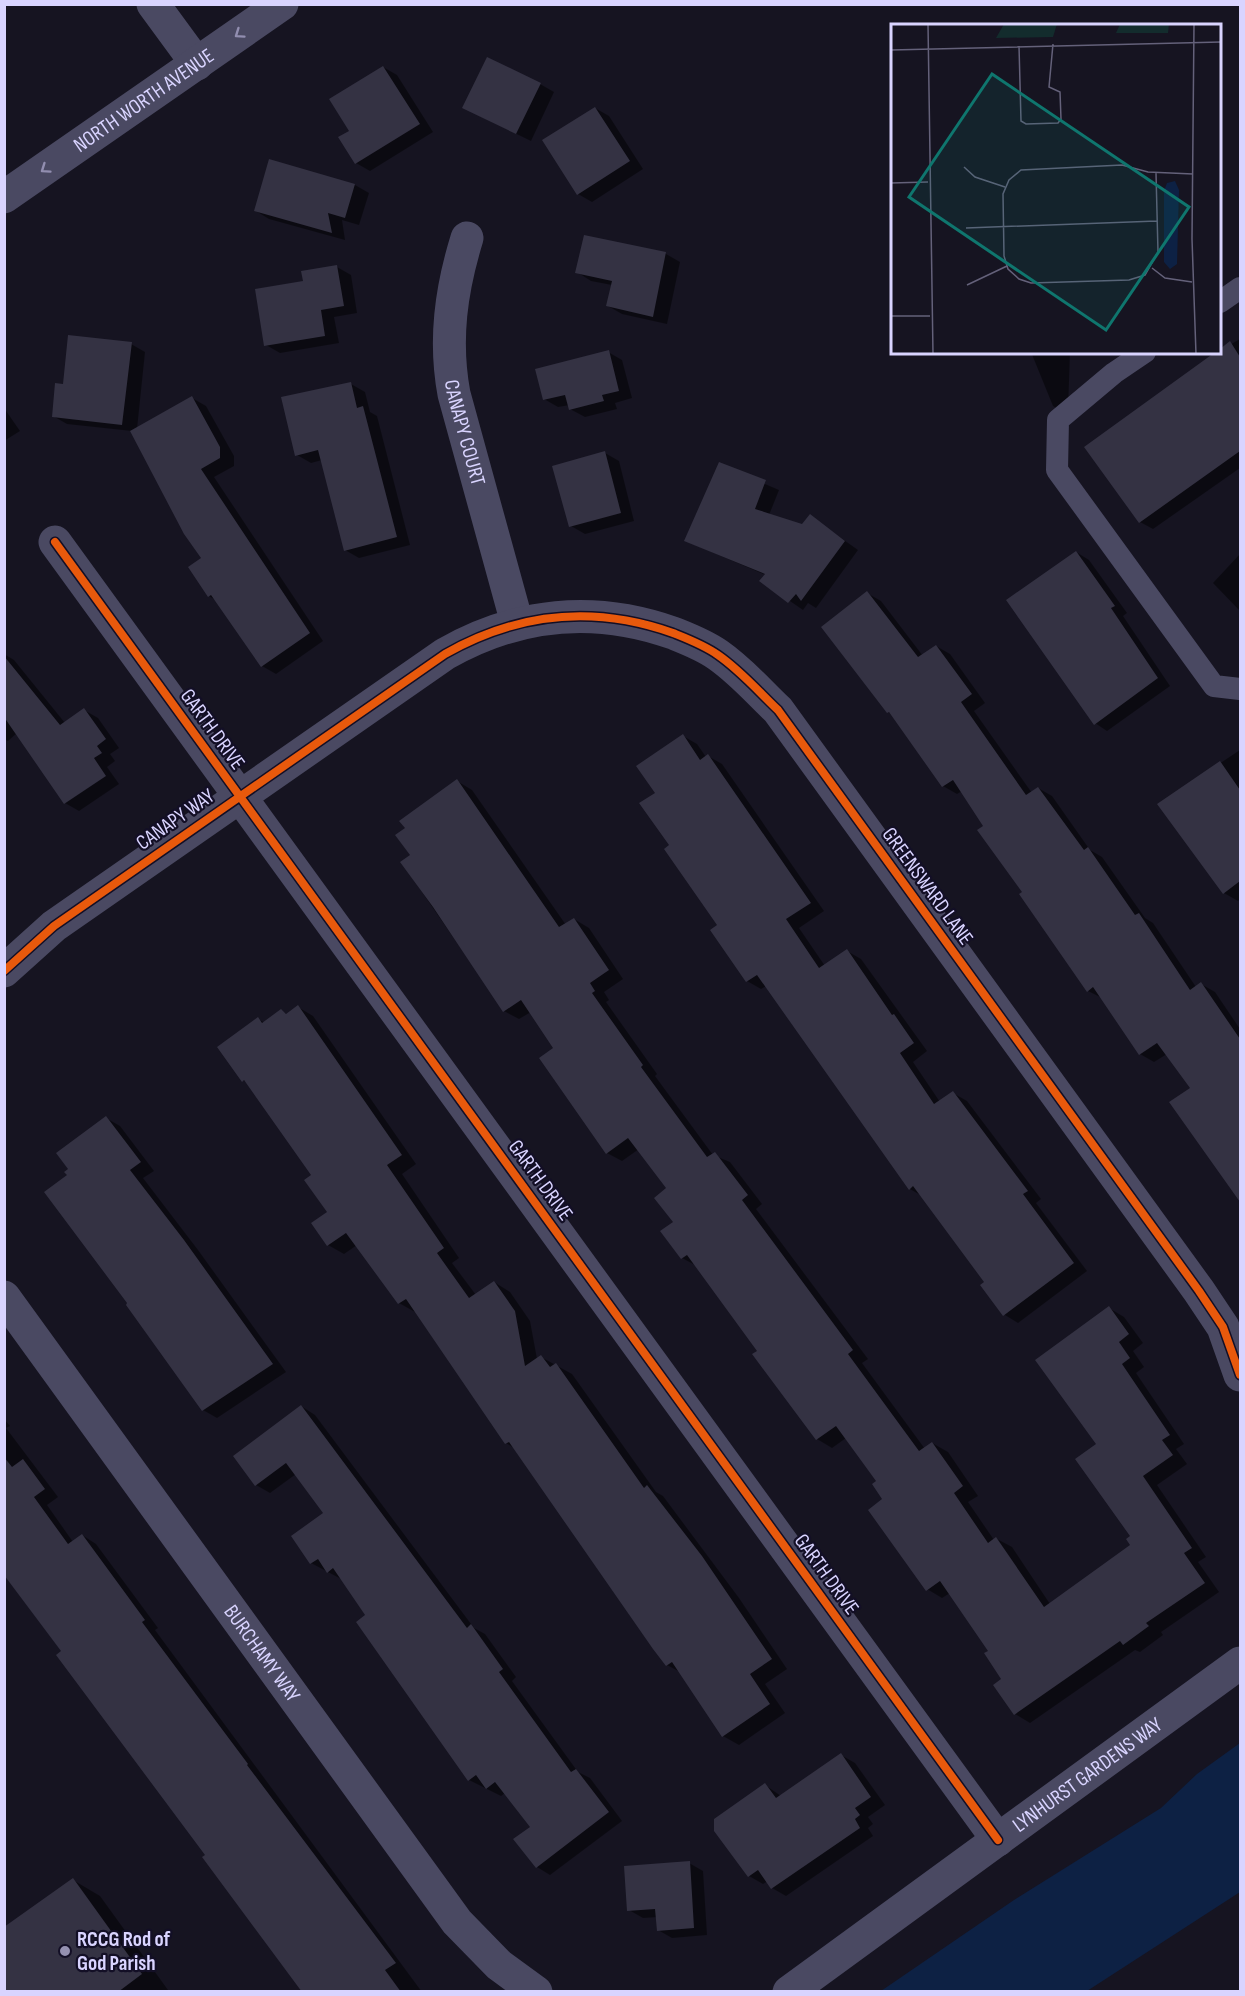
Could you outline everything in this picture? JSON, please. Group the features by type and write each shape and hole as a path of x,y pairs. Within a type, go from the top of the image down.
{"street":[{"path":"153,4 196,64"},
{"name":"NORTH WORTH AVENUE","path":"4,197 282,4"},
{"name":"CANAPY COURT","path":"467,238 450,313 449,368 454,394 517,623"},
{"name":"GARTH DRIVE","path":"55,542 998,1840"},
{"name":"GREENSWARD LANE","path":"462,644 517,623 550,616 614,617 660,627 718,655 763,692 1199,1291 1223,1327 1240,1375"},
{"name":"CANAPY WAY","path":"4,971 54,926 462,644"},
{"name":"BURCHAMY WAY","path":"4,1297 457,1922 499,1965 536,1992"},
{"name":"LYNHURST GARDENS WAY","path":"789,1992 1240,1663"}],"lane":[{"path":"1221,301 1240,288"},
{"path":"1142,354 1114,373 1058,420 1057,470 1214,686 1240,689"}],"water":[{"path":"1240,1743 1240,1892 1087,1991 881,1991 1014,1900 1161,1808 1197,1774"}],"building":[{"path":"487,57 541,83 516,134 462,108"},
{"path":"383,66 420,124 355,164 338,137 349,131 329,99"},
{"path":"595,107 630,161 577,195 542,140"},
{"path":"269,159 355,184 345,218 328,213 332,233 254,211"},
{"path":"584,235 666,252 653,317 606,306 612,281 575,273"},
{"path":"337,265 344,306 321,310 325,336 264,346 255,289 303,281 301,271"},
{"path":"68,335 132,342 122,425 52,417 55,383 63,384"},
{"path":"1230,341 1240,357 1240,451 1139,523 1084,447 1213,354 1221,354 1221,348"},
{"path":"609,350 619,391 602,395 604,401 569,410 565,395 543,400 535,369"},
{"path":"351,382 357,408 363,406 397,537 344,551 318,450 295,456 281,397"},
{"path":"192,396 220,447 220,458 201,469 310,633 261,667 211,595 208,597 188,567 201,558 184,534 130,431"},
{"path":"605,451 621,513 569,527 552,466"},
{"path":"719,462 766,480 755,509 802,524 810,514 845,541 801,601 796,594 788,603 759,581 765,574 684,541"},
{"path":"1076,551 1115,606 1111,608 1158,678 1094,725 1006,600"},
{"path":"867,591 918,657 936,645 972,694 961,702 1026,795 1038,787 1084,850 1088,847 1135,915 1139,913 1190,990 1201,982 1240,1039 1240,1202 1169,1102 1190,1088 1157,1043 1139,1055 1093,987 1087,992 1019,894 1022,892 977,830 983,826 953,780 942,787 889,712 887,713 821,627"},
{"path":"4,656 60,725 84,708 106,739 97,746 102,753 94,758 106,776 64,804 4,717"},
{"path":"683,734 700,760 708,754 811,903 786,919 819,968 847,949 914,1043 900,1053 934,1104 953,1091 1028,1191 1023,1194 1074,1263 1003,1316 980,1285 984,1282 913,1186 909,1190 757,975 746,982 710,930 717,925 664,849 669,845 639,803 655,793 636,766"},
{"path":"1220,761 1240,790 1240,881 1223,894 1157,804"},
{"path":"457,779 559,927 574,918 609,970 590,983 595,991 592,993 643,1065 641,1067 707,1157 715,1152 748,1195 742,1200 853,1350 848,1354 919,1451 932,1442 963,1486 954,1493 988,1543 996,1537 1044,1607 1130,1545 1126,1539 1130,1536 1075,1459 1096,1444 1035,1360 1109,1306 1129,1334 1119,1342 1130,1358 1122,1364 1170,1435 1162,1440 1173,1455 1143,1476 1192,1548 1184,1553 1205,1583 1146,1623 1149,1626 1123,1645 1120,1641 1014,1715 993,1685 1001,1679 984,1653 988,1651 940,1581 926,1591 868,1510 882,1499 872,1484 876,1481 836,1426 816,1440 752,1354 757,1351 687,1255 681,1259 660,1231 673,1222 654,1198 666,1188 628,1138 606,1154 539,1058 553,1048 521,1000 503,1012 400,862 410,855 395,835 405,828 399,821"},
{"path":"298,1005 402,1155 387,1165 444,1248 437,1253 469,1298 494,1281 515,1311 525,1366 541,1355 550,1367 556,1363 644,1488 647,1485 702,1556 772,1659 750,1674 770,1704 722,1737 672,1662 666,1666 509,1442 505,1444 406,1299 398,1304 346,1233 327,1246 311,1223 327,1212 304,1180 311,1175 244,1080 242,1082 217,1047 258,1017 262,1023 281,1009 286,1014"},
{"path":"106,1116 141,1162 130,1170 184,1240 273,1364 202,1411 126,1305 127,1303 44,1192 67,1175 64,1172 68,1169 56,1153"},
{"path":"301,1405 467,1628 471,1624 503,1669 499,1672 571,1772 576,1769 609,1812 536,1868 513,1839 530,1827 495,1782 486,1789 476,1775 468,1781 356,1622 365,1615 333,1568 327,1573 318,1559 310,1564 291,1536 323,1513 286,1463 255,1486 233,1456"},
{"path":"4,1457 12,1467 23,1459 45,1489 34,1497 68,1544 82,1534 145,1620 142,1622 396,1963 385,1970 401,1992 302,1992 202,1857 205,1855 56,1655 61,1651 4,1575"},
{"path":"841,1753 871,1797 855,1808 860,1815 855,1819 860,1828 771,1889 758,1870 748,1877 714,1831 714,1819 765,1783 776,1798"},
{"path":"690,1861 694,1928 657,1931 655,1909 627,1911 624,1866"},
{"name":"RCCG Rod of God Parish","path":"73,1878 142,1974 118,1992 4,1992 4,1927"}],"cycle path":[{"path":"55,542 998,1840"},
{"path":"4,971 54,926 445,654 472,640 500,629 556,618 614,619 643,624 673,633 702,645 718,655 742,674 778,710 1199,1291 1223,1327 1240,1375"}],"place":[{"name":"RCCG Rod of God Parish","path":"65,1951"}]}
